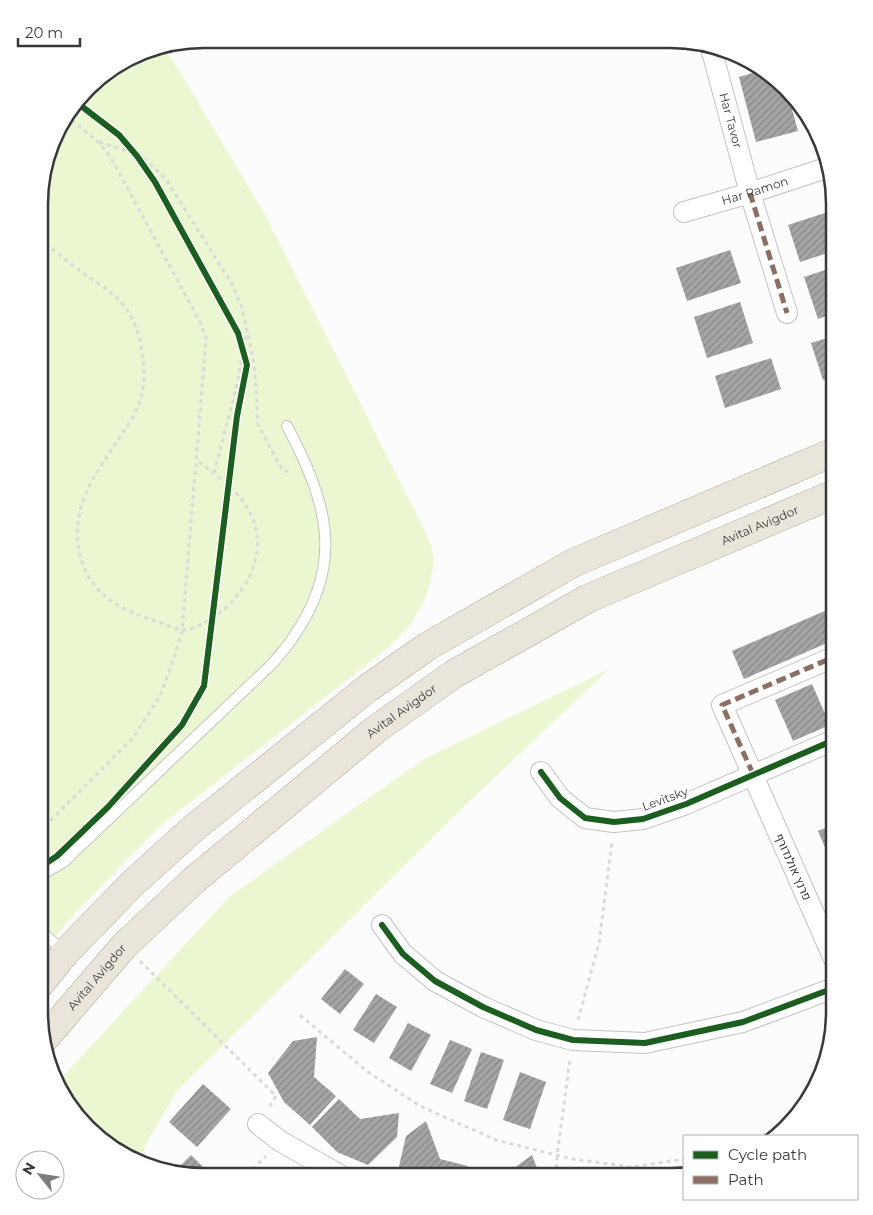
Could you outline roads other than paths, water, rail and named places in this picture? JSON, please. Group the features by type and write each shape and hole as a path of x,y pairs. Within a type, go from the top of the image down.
{"main road":[{"path":"48,974 65,953 133,883 195,827 368,688 428,646 573,564 826,456"},
{"name":"Avital Avigdor","path":"49,1033 124,946 193,880 375,730 454,674 587,599 826,498"}],"street":[{"name":"Har Tavor","path":"714,54 750,193 787,313"},
{"name":"Har Ramon","path":"684,212 821,170"},
{"name":"פרנץ אולנדורף","path":"825,661 722,705 825,939"},
{"name":"Levitsky","path":"541,772 560,798 585,818 614,822 643,820 686,804 825,744"},
{"path":"382,925 403,954 435,981 492,1011 536,1030 573,1040 645,1043 743,1022 825,991"},
{"path":"258,1124 280,1141 328,1168"}],"lane":[{"path":"48,871 64,862 273,663 310,611 320,586 325,562 324,516 318,493 309,471 287,426"},
{"path":"48,938 65,953"}]}
